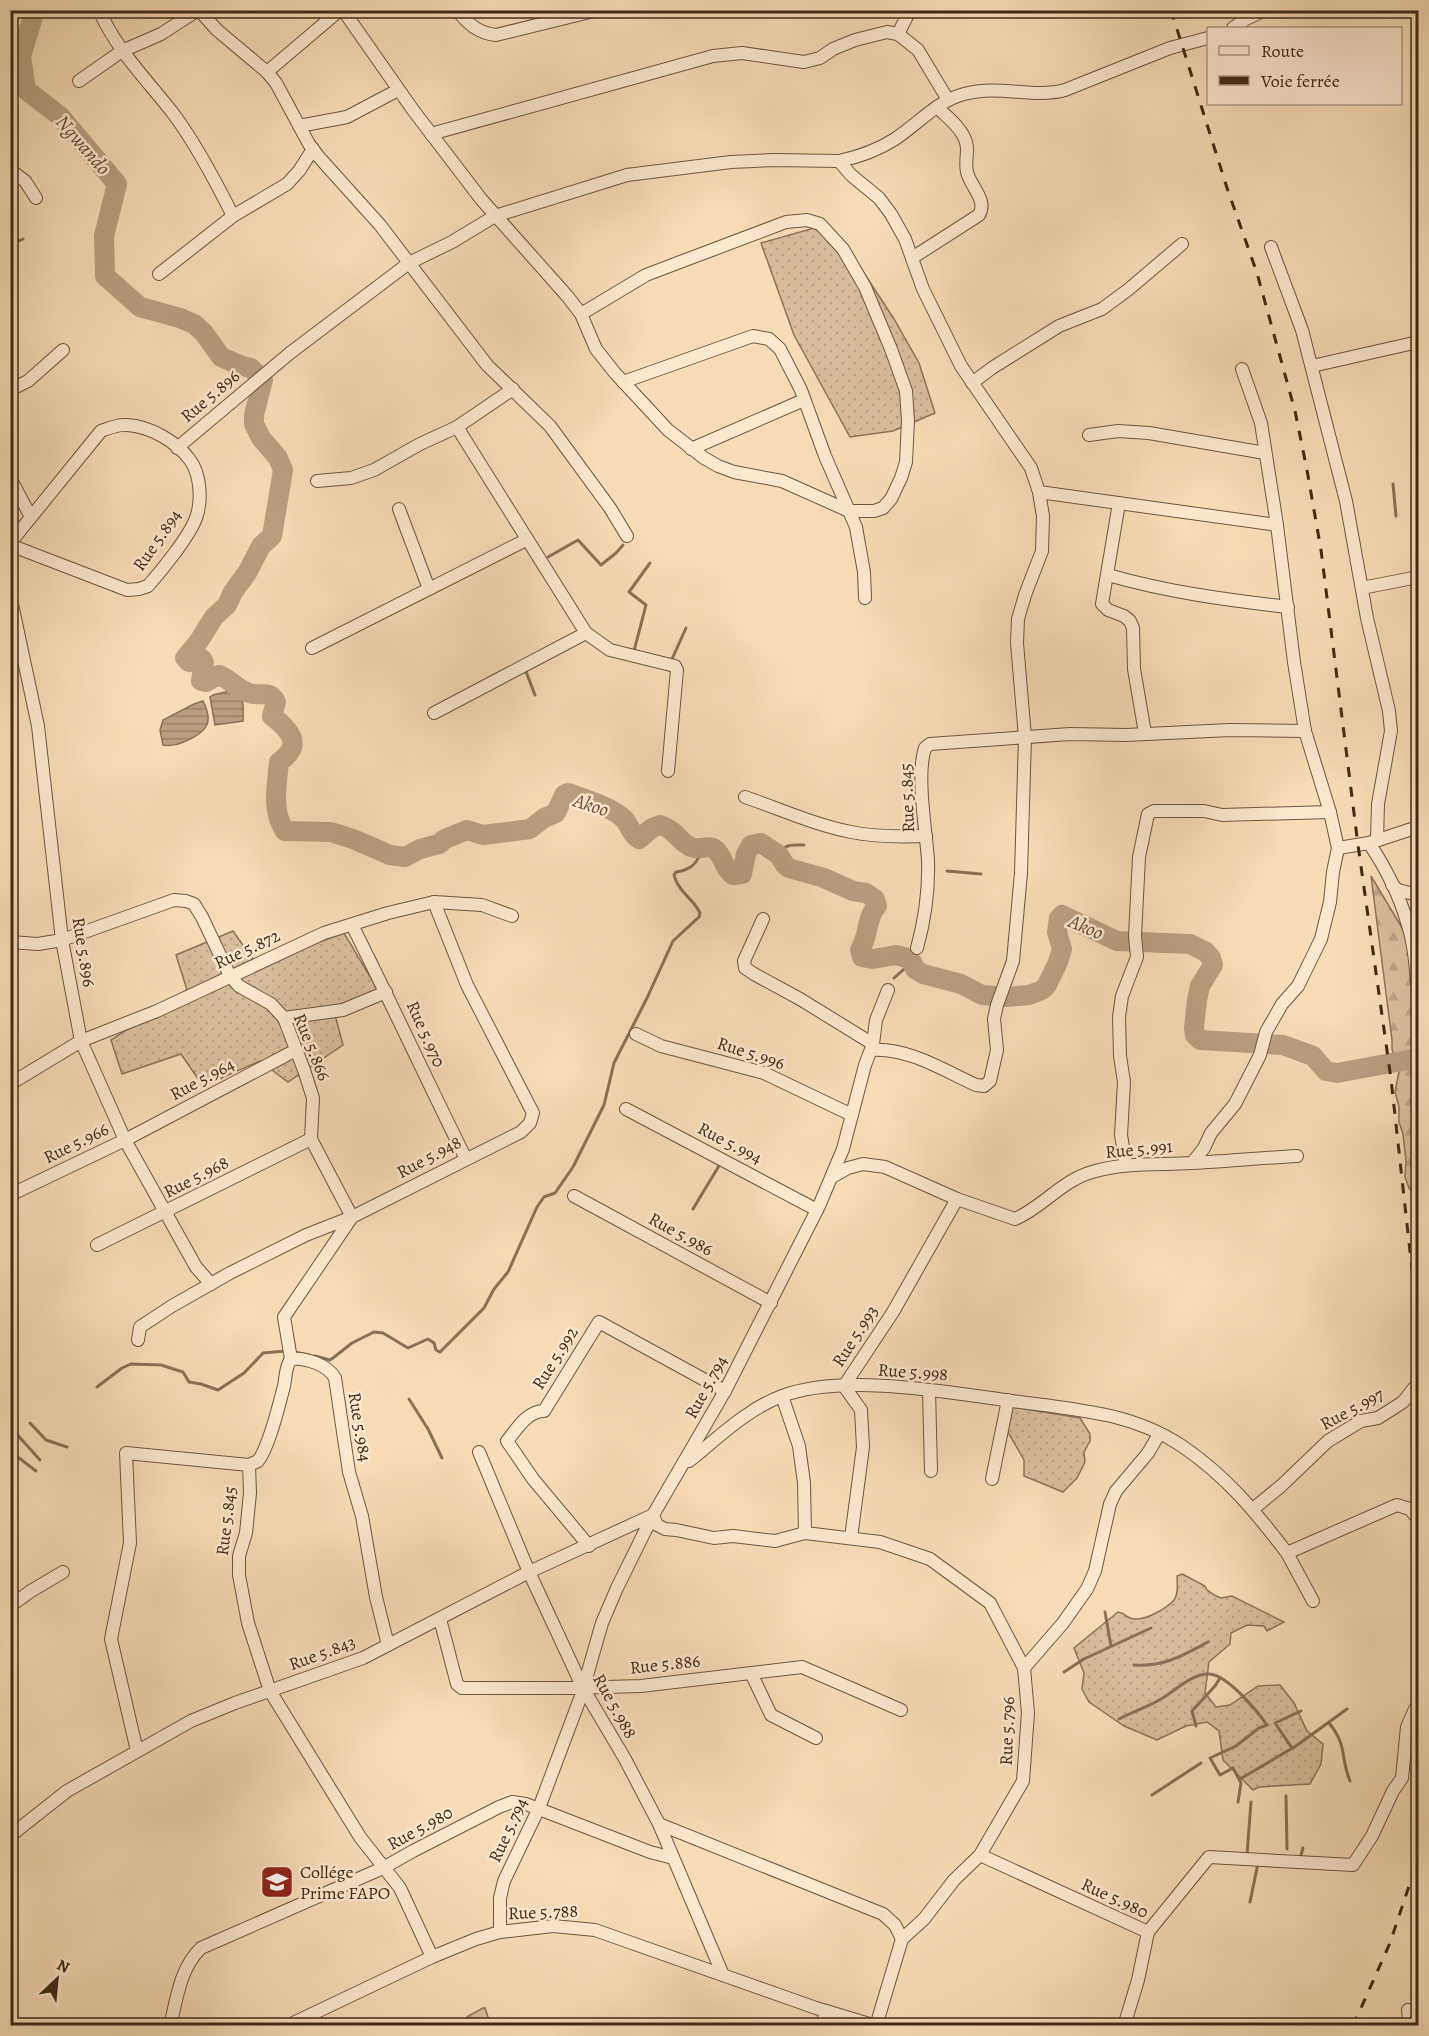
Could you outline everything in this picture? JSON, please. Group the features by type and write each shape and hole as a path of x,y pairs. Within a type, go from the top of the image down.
{"street":[{"path":"99,10 108,30 123,51 182,126 233,216"},
{"path":"79,81 123,51 161,34 199,10 276,83 313,149 380,225 487,365 550,426 610,507 627,536"},
{"path":"267,72 342,10 398,90 495,216 551,276 581,314 596,349 668,430 690,449 718,466 734,472 782,481 849,511 874,511 883,508 891,499 906,462 908,421 906,391 865,287 843,249 820,224 807,220 786,222 646,275 581,314"},
{"path":"457,10 465,21 477,30 484,34 496,35 598,10"},
{"path":"898,34 910,10"},
{"path":"1235,27 1265,10"},
{"path":"431,134 712,56 742,53 804,62 820,58 833,49 855,40 887,32 898,34 918,50 948,100"},
{"name":"Rue 5.896","path":"10,544 101,431 128,425 143,428 158,434 177,448 290,353 409,263 452,242 495,216 627,175 731,162 839,161 883,146 937,107 964,94 984,90 1009,90 1051,94 1170,48 1207,39"},
{"path":"299,126 347,117 398,90"},
{"path":"912,258 979,215 981,211 979,198 967,173 968,151 965,140 961,132 937,107"},
{"path":"159,274 233,216 294,178 313,149"},
{"path":"764,919 744,961 745,968 872,1047 904,1054 976,1085 984,1086 990,1081 998,1050 994,1019 1013,961 1021,873 1025,736 1017,643 1018,619 1042,551 1043,516 1040,492 1031,468 961,366 923,289 905,239 891,214 879,198 851,175 839,161"},
{"path":"10,170 25,181 36,198"},
{"path":"972,383 1059,326 1102,309 1129,290 1182,244"},
{"path":"1271,247 1302,330 1312,366 1346,501 1367,618 1389,711 1391,731 1373,841 1408,922 1419,996"},
{"path":"623,382 753,336 769,339 780,349 804,400 856,527 864,572 865,598"},
{"path":"1312,366 1419,342"},
{"path":"10,390 28,381 63,350"},
{"path":"1192,1163 1204,1149 1211,1133 1236,1104 1260,1055 1266,1032 1282,1004 1298,986 1321,939 1330,902 1338,848 1330,812 1305,731 1277,525 1260,423 1242,369"},
{"path":"317,481 351,478 374,470 420,444 457,427 513,389"},
{"path":"690,449 804,400"},
{"path":"457,427 586,633 610,650 675,666 677,670 668,771"},
{"path":"1089,435 1118,431 1149,433 1265,453"},
{"name":"Rue 5.894","path":"10,544 126,590 148,586 196,519 200,493 197,477 191,461 177,448"},
{"path":"10,478 31,517"},
{"path":"1040,492 1277,525"},
{"path":"1119,503 1102,604 1108,610 1124,616 1133,628 1134,669 1145,733"},
{"path":"399,509 429,589"},
{"path":"312,648 526,540"},
{"path":"1108,575 1196,596 1288,607"},
{"path":"1362,588 1419,577"},
{"name":"Rue 5.896","path":"10,596 15,643 38,726 62,940 81,1041 125,1140 199,1272 211,1284"},
{"path":"434,713 586,633"},
{"path":"1025,736 1126,735 1230,730 1305,731"},
{"name":"Rue 5.845","path":"917,948 925,915 928,886 921,768 925,748 930,744 940,742 1025,736"},
{"path":"745,797 822,825 852,832 891,837 926,836"},
{"path":"1126,1166 1121,1135 1124,1082 1120,1056 1119,1017 1122,996 1136,964 1139,857 1149,812 1204,811 1222,815 1330,812"},
{"path":"1338,848 1373,841 1419,827"},
{"path":"1392,885 1398,890 1419,895"},
{"name":"Rue 5.866","path":"10,942 38,944 62,940 174,900 194,904 230,976 239,986 271,1004 284,1018 313,1098 311,1139"},
{"name":"Rue 5.872","path":"10,1084 81,1041 132,1022 324,933 388,913 434,902 482,905 512,916"},
{"name":"Rue 5.948","path":"138,1340 140,1327 211,1284 306,1235 352,1217 521,1132 530,1123 533,1113 467,985 434,902"},
{"name":"Rue 5.970","path":"352,925 466,1159"},
{"path":"872,1047 876,1020 888,990"},
{"path":"284,1018 343,1010 386,992"},
{"name":"Rue 5.996","path":"636,1034 661,1046 765,1073 852,1115"},
{"name":"Rue 5.794","path":"500,1932 500,1898 504,1881 539,1808 583,1688 602,1623 635,1549 725,1391 817,1210 843,1149 872,1047"},
{"name":"Rue 5.964","path":"125,1140 296,1050"},
{"name":"Rue 5.994","path":"626,1109 817,1210"},
{"path":"249,1465 258,1461 266,1447 284,1386 288,1362 291,1359 284,1317 352,1217 311,1139"},
{"name":"Rue 5.968","path":"98,1245 311,1139"},
{"name":"Rue 5.966","path":"10,1195 125,1140"},
{"name":"Rue 5.991","path":"832,1177 848,1168 863,1164 885,1167 957,1199 1015,1219 1023,1216 1071,1180 1092,1172 1126,1166 1297,1156"},
{"name":"Rue 5.986","path":"574,1196 771,1303"},
{"name":"Rue 5.993","path":"851,1538 863,1447 861,1410 844,1386 893,1312 957,1199"},
{"name":"Rue 5.992","path":"589,1546 533,1479 507,1441 535,1411 544,1411 599,1322 725,1391"},
{"name":"Rue 5.984","path":"291,1359 296,1358 325,1367 331,1371 334,1378 350,1472 362,1516 376,1597 388,1645"},
{"name":"Rue 5.998","path":"683,1465 760,1406 782,1396 807,1389 844,1386 929,1390 1112,1416 1137,1424 1182,1446 1233,1487 1287,1553 1313,1601"},
{"name":"Rue 5.997","path":"1253,1509 1328,1441 1361,1421 1378,1418 1403,1402 1414,1388"},
{"path":"929,1390 931,1471"},
{"path":"782,1396 800,1446 804,1483 805,1533"},
{"path":"992,1479 1008,1400"},
{"path":"1024,1668 1063,1623 1087,1589 1095,1571 1110,1504 1116,1491 1148,1453 1159,1434"},
{"name":"Rue 5.988","path":"479,1452 529,1572 583,1688 625,1759 659,1824 723,1975"},
{"name":"Rue 5.845","path":"137,1750 111,1639 130,1543 126,1453 249,1465 248,1513 246,1533 239,1556 239,1575 248,1623 270,1691 360,1837 400,1888 432,1957"},
{"path":"1287,1553 1397,1505 1410,1509 1419,1519"},
{"name":"Rue 5.843","path":"10,1836 67,1791 192,1721 363,1658 529,1572 653,1515"},
{"name":"Rue 5.796","path":"653,1515 657,1525 664,1529 714,1538 733,1536 775,1541 805,1533 880,1542 930,1559 990,1603 1024,1668 1028,1713 1023,1781 981,1855 954,1881 924,1919 902,1939"},
{"path":"10,1606 63,1572"},
{"name":"Rue 5.886","path":"440,1619 459,1687 641,1686 802,1667 901,1710"},
{"path":"751,1673 771,1715 816,1738"},
{"path":"1148,1932 1209,1857 1353,1865 1372,1836 1393,1791 1402,1778 1407,1727 1415,1709"},
{"name":"Rue 5.980","path":"170,2025 184,1973 193,1956 201,1948 384,1868 430,1841 512,1802 539,1808 650,1852 673,1858"},
{"path":"659,1824 883,1914 895,1925 902,1939 876,2025"},
{"name":"Rue 5.980","path":"981,1855 1148,1932 1138,1980 1124,2025"},
{"name":"Rue 5.788","path":"288,2025 432,1957 476,1939 500,1932 554,1926 595,1930 827,2011 876,2025"},
{"path":"1408,2010 1410,2025"},
{"path":"821,2025 827,2011"}],"green space":[{"path":"814,228 855,259 919,363 935,413 893,431 850,437 794,335 761,243"},
{"path":"1371,876 1410,941 1418,963 1418,1256 1415,1245 1417,1219 1415,1196 1405,1177 1403,1134 1395,1092 1399,1072 1392,1049"},
{"path":"233,931 257,965 344,933 378,990 333,1007 343,1045 288,1082 260,1061 203,1086 181,1054 122,1074 111,1040 187,990 176,955"},
{"path":"1013,1407 1080,1418 1090,1434 1090,1441 1084,1452 1085,1462 1077,1478 1063,1492 1024,1476 1024,1460 1008,1432 1008,1412"},
{"path":"1182,1574 1205,1586 1216,1596 1221,1598 1232,1596 1284,1622 1267,1631 1264,1626 1247,1625 1231,1633 1230,1644 1209,1662 1205,1693 1216,1707 1230,1705 1258,1686 1280,1685 1294,1703 1307,1731 1323,1744 1321,1764 1310,1784 1259,1787 1253,1790 1223,1760 1219,1731 1207,1722 1186,1726 1157,1740 1124,1726 1089,1702 1082,1689 1084,1673 1074,1648 1118,1612 1130,1618 1141,1619 1165,1607 1176,1597 1177,1576"},
{"path":"485,2008 490,2023 512,2025 459,2025 468,2016"}],"shaded area":[{"path":"237,689 242,700 243,721 215,725 210,697"},
{"path":"203,701 208,721 202,731 182,742 163,745 160,730 163,720"}],"waterway":[{"name":"Akoo","path":"35,10 21,56 26,90 60,116 117,184 104,236 105,276 140,307 194,324 204,333 221,357 251,368 263,380 254,415 254,424 261,438 278,458 283,470 272,536 261,546 227,605 214,617 185,658 189,662 202,659 204,663 201,681 206,682 219,675 245,692 268,694 276,702 272,716 289,732 293,744 287,756 279,762 276,788 276,806 285,831 331,832 390,855 405,857 467,830 483,835 530,829 544,818 556,813 564,795 568,793 620,815 639,839 652,828 660,825 666,827 691,847 714,849 720,854 727,870 733,875 742,874 746,854 751,845 761,843 779,855 789,868 824,878 853,891 866,893 875,899 877,906 873,910 860,950 862,957 873,959 896,955 907,958 915,969 923,974 961,984 982,995 1006,997 1029,995 1042,990 1047,985 1062,949 1057,932 1059,918 1062,915 1117,941 1190,944 1206,952 1213,965 1200,986 1197,1000 1194,1028 1195,1035 1200,1040 1283,1045 1313,1056 1326,1071 1337,1073 1418,1058"},
{"path":"10,245 23,239"},
{"path":"1393,484 1396,516"},
{"path":"548,557 578,540 601,565 623,545"},
{"path":"634,651 646,605 629,592 650,563"},
{"path":"672,659 686,628"},
{"path":"525,669 535,695"},
{"path":"779,855 787,847 804,845"},
{"path":"315,1356 330,1360 352,1343 374,1332 383,1333 408,1348 428,1339 440,1352 484,1308 494,1289 508,1272 537,1207 544,1197 555,1193 573,1167 604,1105 614,1063 673,941 699,917 700,913 679,886 674,875 693,865 701,848"},
{"path":"947,871 981,874"},
{"path":"894,978 912,962"},
{"path":"693,1209 720,1164"},
{"path":"97,1387 131,1364 161,1365 183,1372 189,1382 218,1390 244,1373 263,1353 285,1351"},
{"path":"294,1352 309,1355"},
{"path":"409,1399 428,1429 442,1458"},
{"path":"30,1423 46,1440 67,1447"},
{"path":"13,1430 40,1460"},
{"path":"10,1451 36,1471"},
{"path":"10,1476 13,1479"},
{"path":"1105,1612 1111,1646"},
{"path":"1064,1672 1084,1659 1151,1628"},
{"path":"1134,1665 1164,1662 1208,1642"},
{"path":"1119,1719 1156,1702 1196,1676 1209,1674 1225,1680 1267,1725 1259,1728 1236,1746 1210,1758 1220,1775 1233,1768 1241,1783 1238,1802"},
{"path":"1196,1726 1192,1711 1220,1678"},
{"path":"1240,1779 1296,1746 1347,1709"},
{"path":"1292,1748 1275,1723 1301,1711"},
{"path":"1329,1723 1339,1738 1350,1781"},
{"path":"1152,1795 1201,1763"},
{"path":"1286,1796 1287,1849"},
{"path":"1247,1854 1251,1802"},
{"path":"1300,1859 1303,1848"},
{"path":"1250,1902 1258,1863"}],"railway":[{"path":"1171,10 1227,188 1257,273 1295,411 1307,470 1321,550 1358,845 1391,1079 1418,1324"},
{"path":"1353,2026 1390,1943 1418,1859"}],"place":[{"name":"Collége Prime FAPO","path":"277,1882"}],"water label":[{"name":"Ngwando","path":"83,145"}]}
